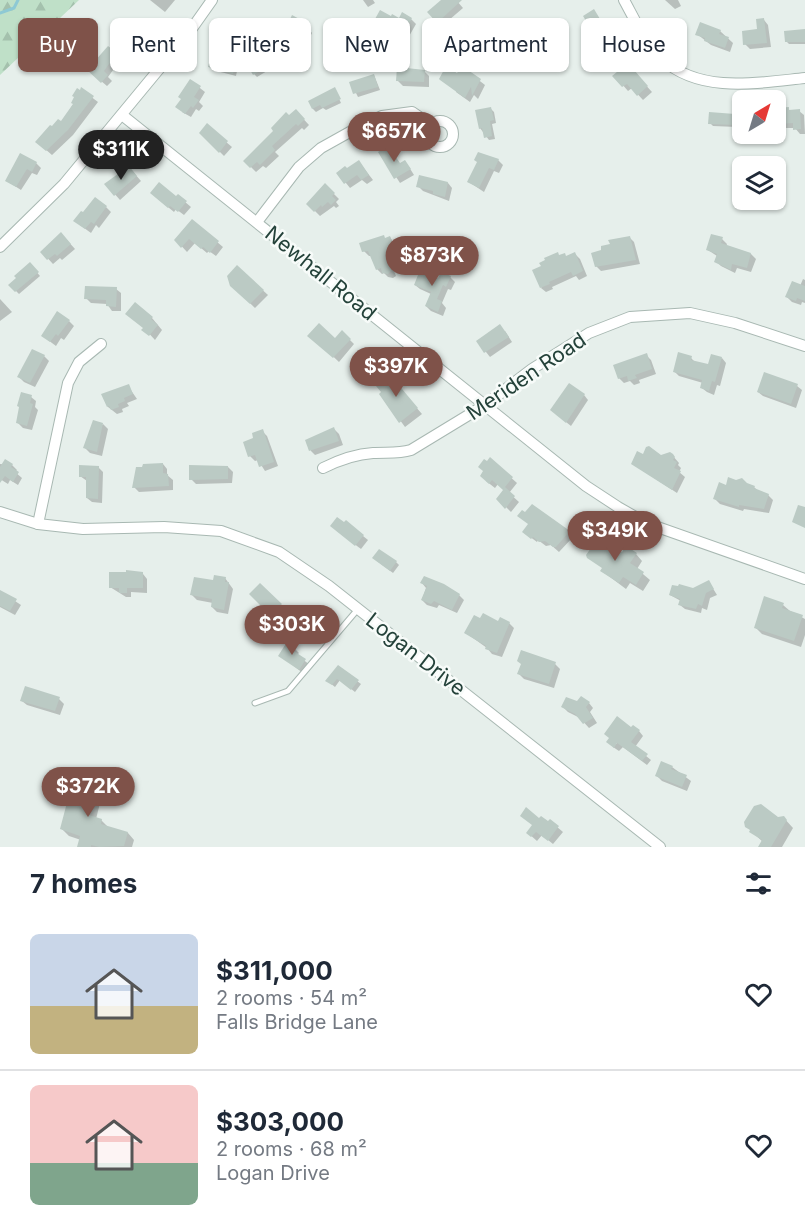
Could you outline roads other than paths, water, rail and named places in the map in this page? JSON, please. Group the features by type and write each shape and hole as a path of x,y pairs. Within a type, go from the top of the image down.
{"street":[{"path":"0,247 64,184 188,34 212,0"},
{"path":"624,0 656,51 681,72 710,82 753,83 805,78"},
{"path":"257,222 310,157 355,129 382,116 412,112 431,125"},
{"name":"Newhall Road","path":"122,115 586,486 646,523 805,579"},
{"name":"Meriden Road","path":"323,468 372,453 402,453 411,450 485,405 532,369 589,333 630,317 690,313 735,323 805,346"},
{"path":"38,524 68,383 79,363 100,344"},
{"name":"Logan Drive","path":"0,512 38,524 83,529 164,527 221,531 279,552 358,608 660,847"}],"lane":[{"path":"255,703 288,691 358,608"}],"waterway":[{"path":"0,13 14,8 18,0"}]}
